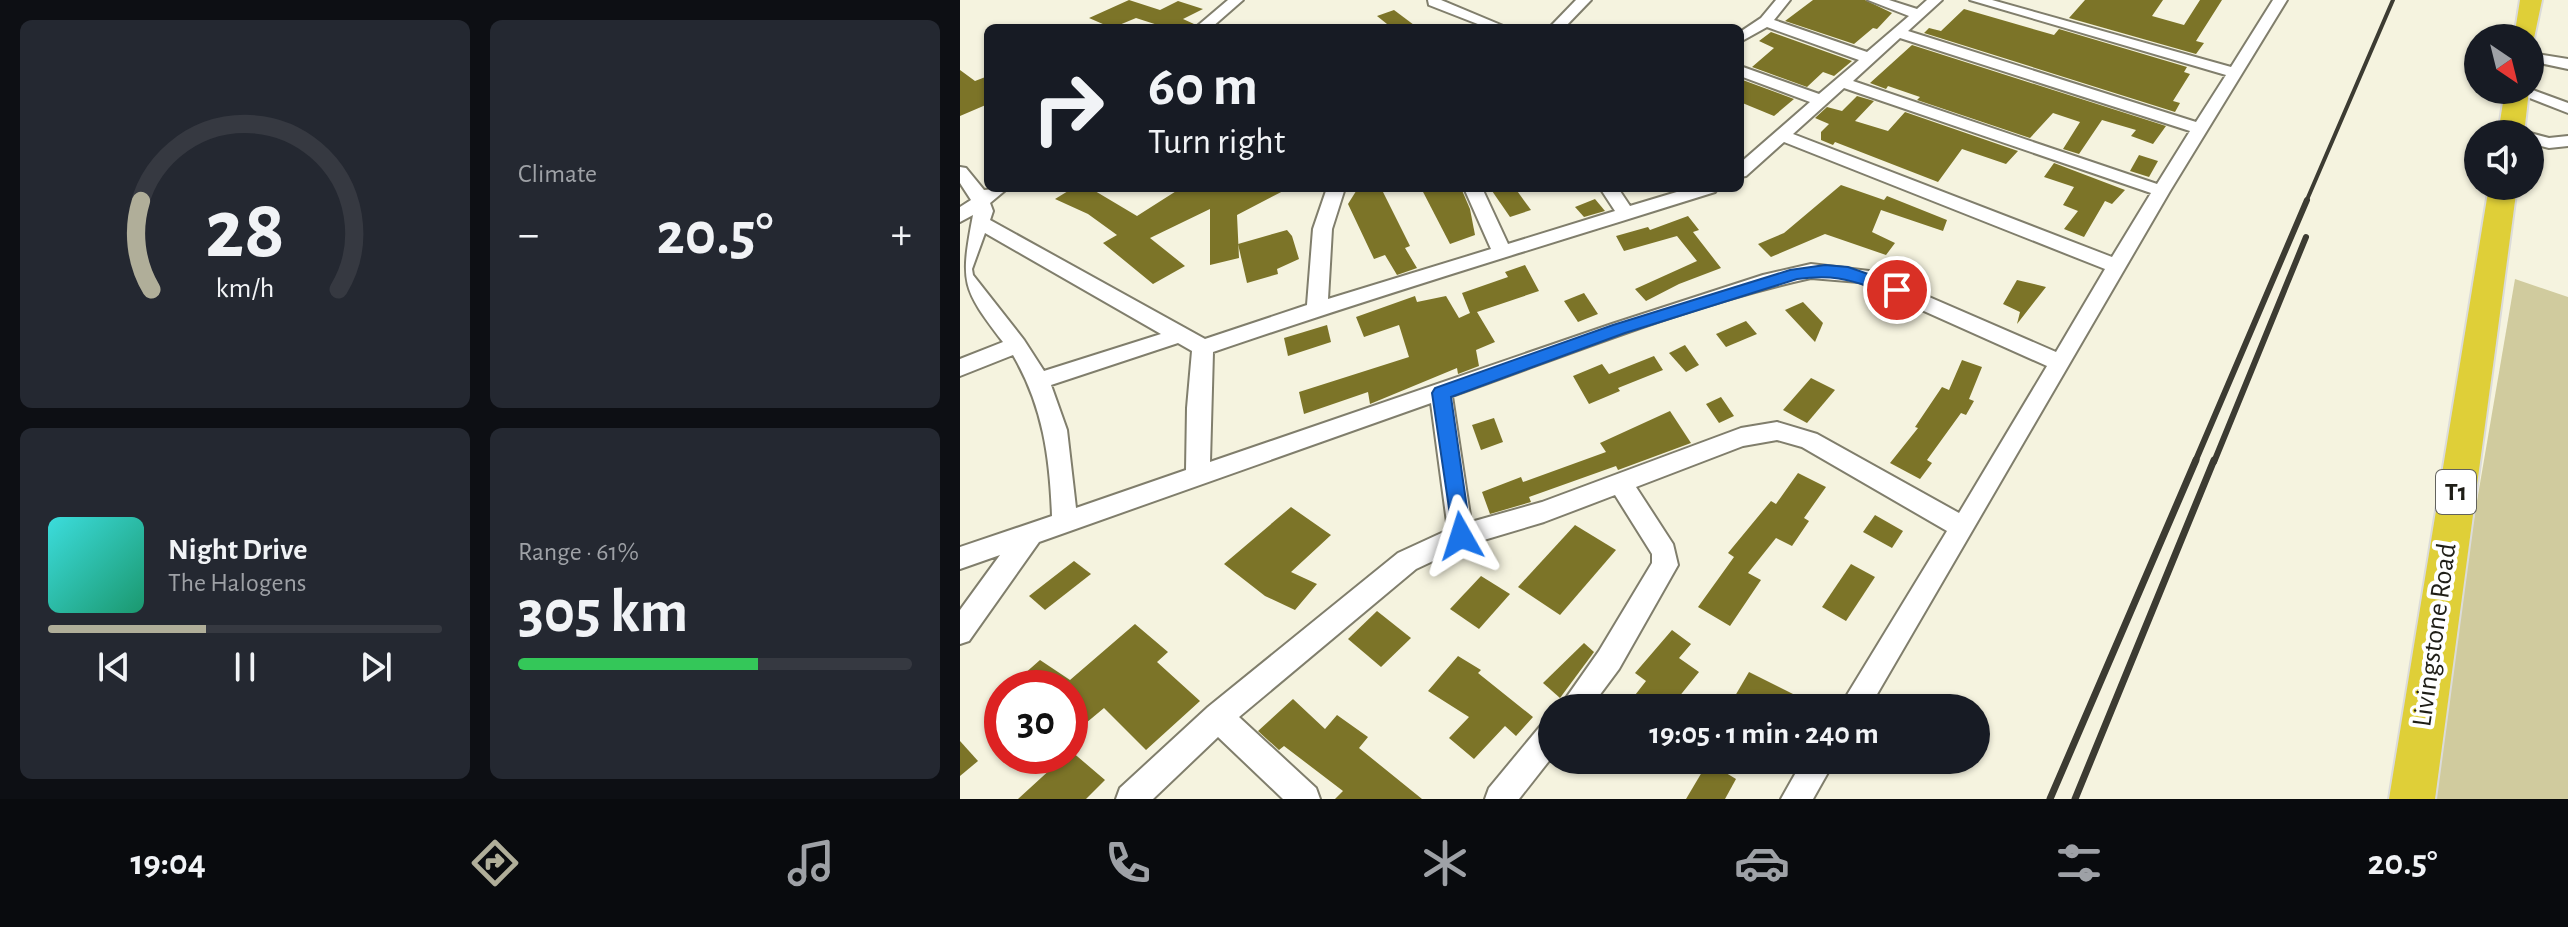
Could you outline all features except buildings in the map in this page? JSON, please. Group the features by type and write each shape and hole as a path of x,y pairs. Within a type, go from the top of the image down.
{"highway":[{"path":"2527,24 2531,0"},
{"name":"Livingstone Road","path":"2412,799 2501,200"}],"street":[{"path":"1208,0 1231,4"},
{"path":"1560,24 1584,0"},
{"path":"1744,35 1766,21 1783,0"},
{"path":"1875,0 1918,14"},
{"path":"1744,165 1783,136 1935,0"},
{"path":"1977,0 2235,73"},
{"path":"1862,694 2161,191 2280,0"},
{"path":"1434,2 1491,24"},
{"path":"1207,24 1231,4"},
{"path":"1766,21 1786,31 1869,58"},
{"path":"1898,33 2200,129"},
{"path":"2544,60 2568,64"},
{"path":"1744,72 1823,101"},
{"path":"1842,82 2161,191"},
{"path":"2544,100 2568,108"},
{"path":"1783,136 2117,266"},
{"path":"2544,142 2568,141"},
{"path":"960,172 982,201 982,223 962,276 1017,345 1050,404 1065,522"},
{"path":"960,216 994,192"},
{"path":"1317,309 1327,192"},
{"path":"1475,192 1502,252"},
{"path":"1612,192 1627,215"},
{"path":"982,223 1033,255 1203,348 1317,309 1697,192"},
{"path":"960,558 1619,329 1796,274 1825,270 1862,276 2059,362"},
{"path":"1039,381 1180,335"},
{"path":"960,368 1017,345"},
{"path":"1198,476 1198,408 1203,348"},
{"path":"1441,393 1461,536"},
{"path":"1131,799 1218,717 1407,561 1461,536 1544,512 1741,437 1777,431 1795,435 1829,449 1963,528"},
{"path":"1583,694 1614,652 1665,565 1664,552 1621,484"},
{"path":"960,632 1030,534"},
{"path":"1218,717 1305,799"},
{"path":"1500,799 1538,752"},
{"path":"1796,799 1811,774"}],"shaded area":[{"path":"2515,279 2568,297 2568,799 2426,799"}],"railway":[{"path":"2306,202 2393,0"},
{"path":"2195,462 2307,200"},
{"path":"2214,462 2306,237"},
{"path":"2050,799 2196,460"},
{"path":"2075,799 2214,460"}],"route":[{"path":"1461,536 1441,393 1619,329 1796,274 1825,270 1848,272 1897,290"}]}
